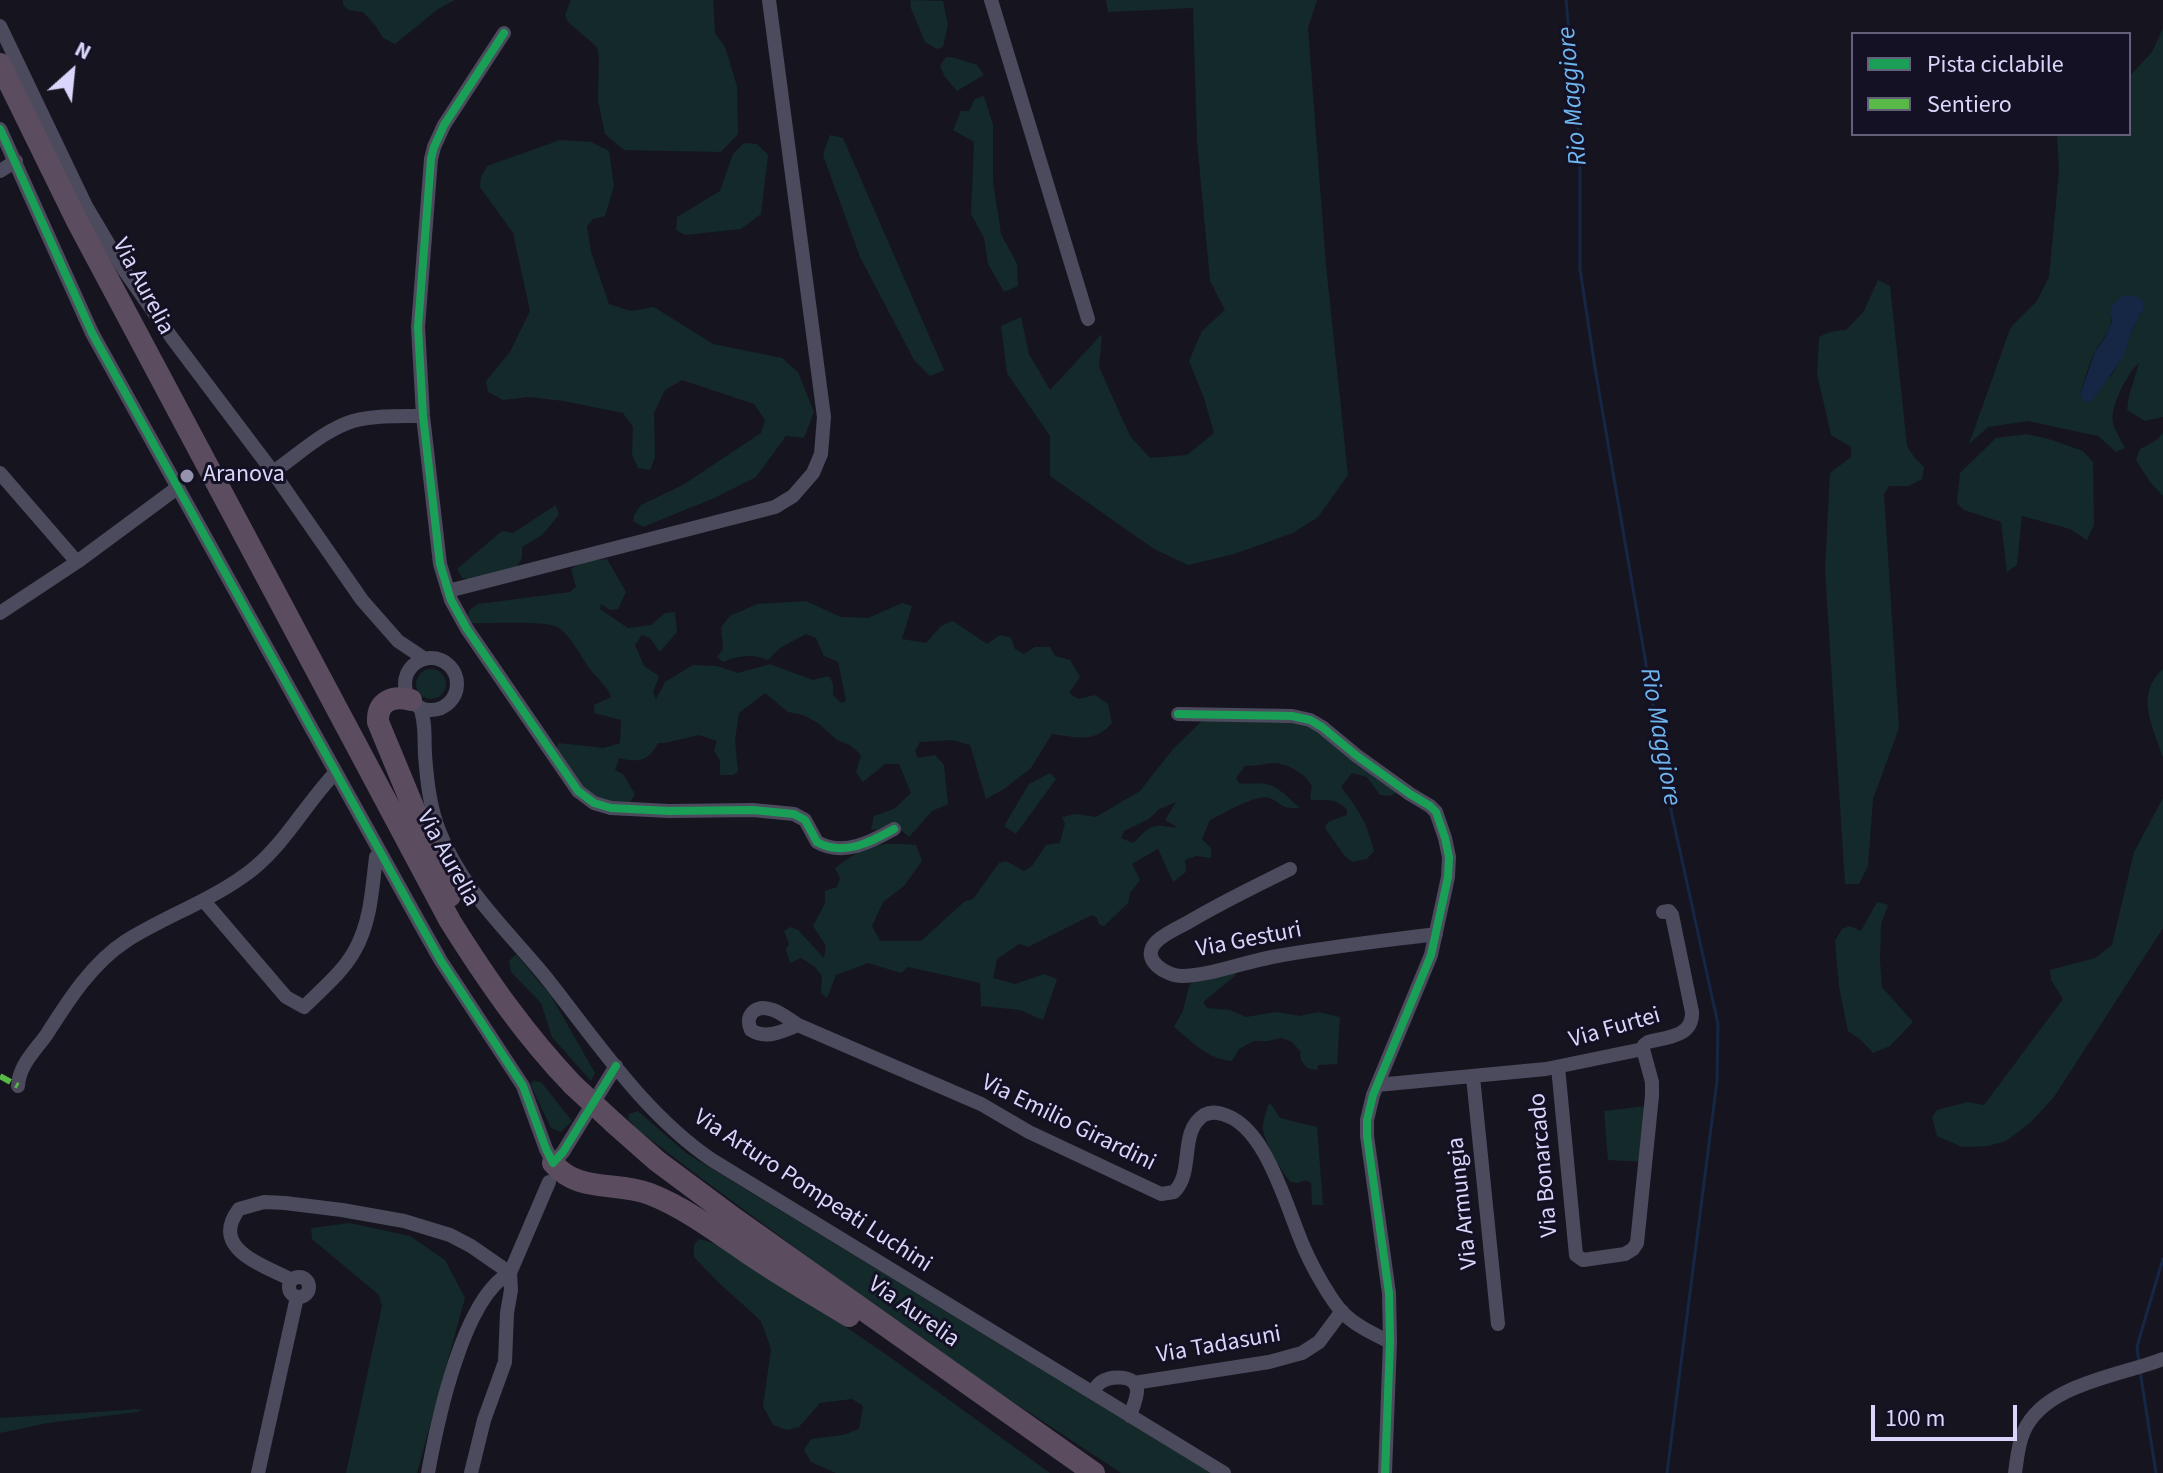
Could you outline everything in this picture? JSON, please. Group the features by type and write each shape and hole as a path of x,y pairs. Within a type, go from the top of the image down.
{"highway":[{"name":"Via Aurelia","path":"0,64 76,219 443,908 481,970 569,1091"},
{"name":"Via Aurelia","path":"0,95 49,198 434,917 501,1022 569,1091 685,1199 1071,1473"},
{"path":"416,704 398,698 386,702 379,711 378,722 454,906 519,1024"},
{"name":"Via Aurelia","path":"609,1129 1094,1473"},
{"path":"551,1173 577,1181 633,1189 673,1205 849,1316"}],"street":[{"path":"448,591 766,511 793,496 813,473 821,454 824,417 769,0"},
{"path":"991,0 1088,319"},
{"path":"0,26 86,206 114,254 164,328 273,472 386,630 400,651 407,675 406,688 416,704 437,709 455,694 457,678 448,664 433,658 417,662 407,675"},
{"path":"504,33 444,125 432,153 418,327 423,416 438,553 458,615 578,791 594,803 628,810 753,810 794,814 805,820 817,842 834,848 867,844 894,829"},
{"path":"0,129 89,326 177,488 441,961 523,1086 546,1149 551,1173"},
{"path":"0,171 16,161"},
{"path":"273,472 346,424 377,417 423,416"},
{"path":"0,473 77,562"},
{"path":"0,613 77,562 177,488"},
{"path":"386,630 404,647 425,659"},
{"name":"Via Arturo Pompeati Luchini","path":"416,704 425,725 432,806 439,831 460,875 668,1126 701,1153 1224,1473"},
{"name":"Via Arturo Pompeati Luchini","path":"427,770 434,724 444,706"},
{"path":"1178,714 1292,716 1310,720 1430,806 1443,827 1449,857 1436,934 1427,967 1368,1110 1367,1130 1389,1293 1385,1473"},
{"path":"18,1086 22,1066 33,1055 78,988 104,959 126,941 204,901 245,875 264,858 336,772"},
{"path":"204,901 286,997 304,1007 339,972 363,934 370,911 376,857 381,853"},
{"name":"Via Gesturi","path":"1290,869 1205,912 1159,940 1152,950 1154,963 1170,974 1190,976 1280,956 1436,934"},
{"name":"Via Furtei","path":"1377,1085 1558,1067 1643,1049 1650,1041 1685,1031 1692,1021 1692,1012 1672,915 1663,912"},
{"name":"Via Emilio Girardini","path":"798,1025 981,1104 1029,1132 1165,1195 1174,1192 1183,1182 1190,1137 1198,1121 1215,1112 1234,1118 1249,1130 1262,1148 1306,1253 1342,1311 1390,1342"},
{"name":"Via Bonarcado","path":"1558,1067 1575,1253 1577,1258 1583,1260 1625,1254 1637,1245 1653,1093 1643,1049"},
{"path":"471,1473 480,1432 505,1362 510,1273 551,1173 616,1066"},
{"name":"Via Armungia","path":"1473,1077 1498,1324"},
{"path":"258,1473 297,1297 289,1290 292,1280 236,1249 230,1239 239,1209 264,1202 285,1203 404,1221 450,1235 510,1273"},
{"path":"428,1473 439,1421 468,1327 487,1293 510,1273"},
{"name":"Via Tadasuni","path":"1092,1392 1108,1379 1120,1378 1134,1383 1269,1362 1302,1353 1319,1342 1342,1311"},
{"path":"2015,1473 2024,1430 2042,1407 2062,1394 2163,1359"},
{"name":"Via Tadasuni","path":"1130,1416 1137,1394 1134,1383"}],"green space":[{"path":"343,0 455,0 438,9 395,44 383,38 363,12 349,10 343,5"},
{"path":"571,0 713,0 715,33 725,47 737,86 738,134 721,152 624,150 605,134 598,100 597,47 568,22 565,15"},
{"path":"911,0 943,1 948,25 943,47 937,49 925,42 910,6"},
{"path":"1106,0 1317,0 1308,28 1326,265 1348,475 1318,517 1293,533 1234,554 1188,565 1154,549 1050,476 1050,436 1007,373 1001,326 1021,317 1029,354 1050,390 1102,334 1099,367 1130,436 1150,458 1187,455 1214,433 1189,361 1202,331 1225,310 1210,281 1197,141 1193,8 1108,12"},
{"path":"2163,28 2163,417 2145,421 2127,410 2139,363 2120,391 2114,409 2113,423 2125,448 2116,452 2098,436 2028,421 1988,427 1969,444 2009,332 2037,301 2049,277 2059,171 2057,136 2131,136 2131,75 2152,52","holes":["2144,308 2111,376 2080,394 2093,357 2109,328 2110,312"]},
{"path":"946,57 977,65 984,75 957,91 940,66"},
{"path":"984,96 993,125 993,181 1001,234 1017,264 1018,286 1004,292 988,264 984,238 971,214 974,142 953,130 961,111 969,111 975,99"},
{"path":"830,135 843,138 944,370 930,376 914,360 860,257 823,155"},
{"path":"560,140 591,142 609,151 614,186 605,216 593,219 587,226 591,252 609,304 631,311 654,307 713,344 782,358 798,372 814,412 804,438 786,436 756,477 643,527 633,521 641,505 683,485 761,433 765,420 754,404 682,380 665,390 654,413 655,457 650,470 638,468 632,455 633,427 623,413 529,397 503,400 488,392 486,381 510,352 530,311 513,233 480,187 481,177 487,166"},
{"path":"744,143 757,144 768,155 761,214 741,229 685,235 676,230 677,217 720,191 733,154"},
{"path":"1878,280 1890,286 1907,446 1924,467 1922,479 1909,486 1889,486 1884,494 1899,728 1873,799 1868,866 1859,884 1845,884 1825,570 1830,473 1851,457 1851,447 1831,435 1817,374 1819,337 1846,330 1864,311"},
{"path":"2163,433 2163,496 2136,460 2140,449"},
{"path":"2027,434 2083,451 2093,462 2094,525 2087,540 2070,529 2022,516 2017,565 2007,572 2001,522 1964,510 1957,503 1960,473 1996,438"},
{"path":"556,505 559,515 542,535 522,547 522,558 516,568 473,580 462,578 457,569 502,531 513,533"},
{"path":"607,559 626,592 618,609 610,610 601,604 600,609 628,628 651,625 665,613 675,612 677,632 660,652 650,638 642,635 635,645 644,666 659,676 653,693 656,699 665,682 693,665 717,666 738,673 770,664 813,680 829,676 833,695 841,703 846,701 838,662 824,656 816,638 806,634 780,648 768,660 746,656 723,662 717,657 723,649 721,627 730,616 757,604 806,601 841,617 868,618 902,603 912,606 902,639 926,643 941,626 953,621 987,644 1000,635 1011,638 1015,649 1024,654 1035,647 1050,647 1055,656 1070,660 1080,677 1069,693 1078,699 1095,695 1108,704 1112,723 1091,736 1052,734 1031,768 986,799 970,745 952,740 920,742 915,751 918,758 935,755 944,765 948,804 932,811 909,837 897,827 871,830 874,816 894,809 911,793 899,764 885,764 863,782 856,772 861,755 850,745 837,740 818,723 803,715 788,712 765,693 739,713 735,740 738,772 720,775 720,761 714,750 717,741 699,735 658,743 651,754 643,759 619,758 615,770 623,774 635,794 629,804 613,803 589,795 556,751 558,743 604,748 620,743 621,720 594,713 594,705 611,697 610,694 571,641 553,626 472,623 468,617 469,610 478,604 570,592 576,587 571,569 583,561"},
{"path":"431,669 442,673 446,684 442,695 431,699 420,695 416,684 420,673"},
{"path":"2163,669 2163,758 2151,723 2148,700 2149,689"},
{"path":"1256,718 1315,728 1397,792 1391,796 1380,795 1367,777 1352,773 1341,787 1362,817 1374,851 1367,859 1352,862 1344,855 1325,828 1328,822 1347,815 1347,810 1335,802 1311,800 1312,786 1295,770 1277,763 1245,766 1236,778 1239,783 1271,786 1300,808 1285,807 1264,797 1231,809 1210,820 1202,839 1211,848 1211,858 1196,856 1185,860 1186,872 1173,882 1158,849 1132,864 1140,880 1130,893 1128,903 1104,926 1092,915 1028,947 1019,944 997,959 993,978 1015,984 1044,974 1057,979 1043,1020 1020,1010 981,1006 980,983 908,967 901,973 868,963 836,975 827,998 821,993 822,976 814,966 801,958 790,963 786,949 789,944 784,931 790,927 798,930 824,958 826,946 813,926 825,903 825,891 837,887 840,878 835,868 855,854 882,844 916,845 922,861 904,886 883,902 872,926 880,941 921,941 965,901 973,899 999,863 1006,861 1024,871 1032,866 1046,845 1060,843 1065,823 1062,817 1076,814 1096,817 1140,791 1173,749 1203,720","holes":["1176,802 1165,820 1177,827 1152,827 1133,843 1121,838 1124,831"]},
{"path":"1050,773 1056,779 1016,834 1004,826 1029,784"},
{"path":"2163,798 2163,928 2054,1097 2030,1123 2006,1141 1988,1146 1962,1147 1937,1136 1932,1117 1937,1110 1968,1102 1984,1105 2063,999 2051,980 2050,970 2095,958 2112,945 2134,852"},
{"path":"1877,902 1888,905 1881,924 1882,987 1913,1022 1890,1046 1873,1053 1848,1031 1839,987 1835,941 1842,929 1850,926 1861,931"},
{"path":"516,954 551,996 595,1073 591,1081 552,1037 541,1003 511,972 509,961"},
{"path":"1233,970 1236,975 1203,1002 1207,1008 1230,1010 1246,1017 1276,1012 1300,1016 1318,1012 1340,1017 1337,1064 1318,1065 1317,1070 1307,1068 1301,1060 1300,1051 1292,1042 1281,1038 1254,1041 1239,1049 1232,1061 1223,1060 1201,1049 1174,1027 1183,1011 1189,986 1195,979"},
{"path":"532,1081 541,1082 572,1121 561,1132 551,1128 531,1086"},
{"path":"1271,1104 1280,1118 1317,1127 1323,1205 1312,1205 1311,1183 1306,1180 1290,1182 1271,1151 1263,1127 1268,1105"},
{"path":"1647,1106 1643,1162 1608,1160 1604,1111"},
{"path":"638,1111 686,1153 1211,1473 1121,1473 930,1347 701,1178 637,1129 628,1119 629,1114"},
{"path":"350,1223 410,1236 445,1260 465,1298 417,1473 346,1473 382,1306 379,1295 312,1239 311,1228"},
{"path":"699,1239 728,1247 887,1355 1050,1473 836,1473 811,1462 804,1450 811,1439 843,1435 859,1429 863,1406 852,1399 820,1403 799,1427 787,1430 773,1425 763,1406 771,1349 761,1321 694,1257 694,1245"},
{"path":"142,1409 137,1412 48,1423 0,1433 0,1418"}],"water":[{"path":"2124,295 2143,301 2144,308 2124,356 2092,401 2086,403 2080,395 2095,352 2112,321 2112,305"}],"waterway":[{"name":"Rio Maggiore","path":"1566,0 1580,151 1580,269 1672,815 1718,1024 1717,1081 1667,1473"},
{"path":"2139,1363 2137,1347 2163,1259"},
{"path":"2140,1371 2156,1473"}],"marked path":[{"path":"0,1076 18,1086"}],"cycle path":[{"path":"504,33 444,125 431,159 418,327 423,416 440,564 451,600 467,629 578,791 594,803 611,808 753,810 794,814 805,820 817,842 837,848 857,846 894,829"},
{"path":"0,129 92,333 441,961 523,1086 553,1163 616,1066"},
{"path":"1178,714 1292,716 1310,720 1430,806 1436,812 1445,838 1449,857 1448,877 1431,955 1373,1095 1367,1120 1389,1293 1385,1473"}],"place":[{"name":"Aranova","path":"187,476"}]}
